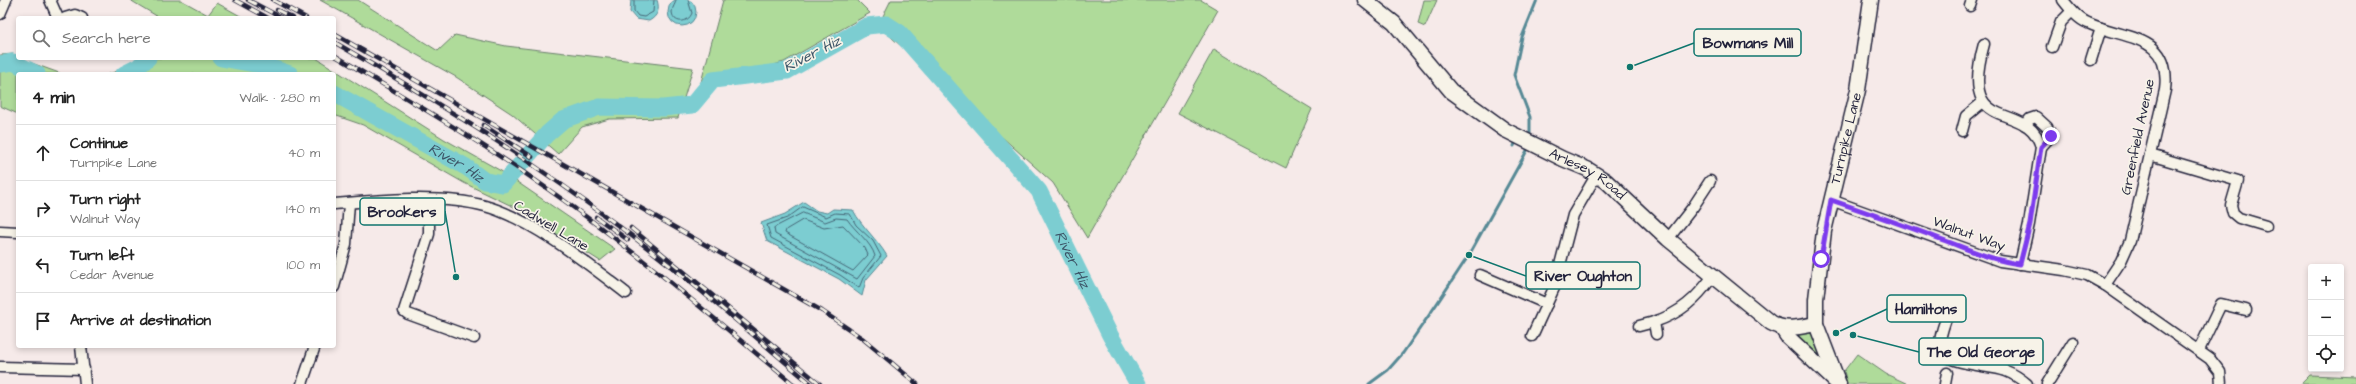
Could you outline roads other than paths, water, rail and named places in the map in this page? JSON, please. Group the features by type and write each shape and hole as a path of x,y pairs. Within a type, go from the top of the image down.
{"street":[{"path":"0,14 6,0"},
{"path":"50,0 57,16"},
{"name":"Arlesey Road","path":"1365,0 1394,23 1451,91 1461,100 1505,130 1597,174 1668,239 1771,323 1781,327 1787,336 1839,384"},
{"name":"Turnpike Lane","path":"1816,324 1819,269 1831,200 1858,90 1871,0"},
{"name":"Greenfield Avenue","path":"2063,0 2072,11 2086,23 2139,38 2154,50 2166,72 2165,90 2130,241 2121,260 2105,285"},
{"path":"2052,47 2061,22 2072,11"},
{"path":"2091,60 2101,28"},
{"path":"1984,44 1977,82 1979,95 1983,102 1993,111 2024,125 2034,133 2041,147 2030,224 2020,264"},
{"path":"1962,131 1966,116 1983,102"},
{"path":"2150,155 2238,182 2231,206 2233,213 2239,218 2266,226"},
{"path":"1532,336 1547,304 1564,254 1573,215 1597,174"},
{"path":"1668,239 1693,207 1710,181"},
{"path":"420,200 429,222 429,234 404,311 408,314 474,338"},
{"name":"Cadwell Lane","path":"336,204 420,200 473,203 501,212 540,232 626,293"},
{"name":"Walnut Way","path":"1831,200 1918,230 2000,261 2079,272 2105,285 2199,350 2218,367 2222,376 2221,384"},
{"path":"336,280 346,244 349,203"},
{"path":"0,231 16,232"},
{"path":"1480,275 1547,304"},
{"path":"1639,326 1674,315 1689,304 1714,276"},
{"path":"2199,350 2221,304 2246,310"},
{"path":"1948,313 1940,338 1941,348 1946,356 1960,362 2006,371 2027,384"},
{"path":"1654,322 1656,334"},
{"path":"1781,327 1791,328 1816,324"},
{"name":"Arlesey Road","path":"1816,324 1839,384"},
{"path":"2047,384 2073,342"},
{"path":"81,348 86,384"},
{"path":"302,384 314,348"},
{"path":"0,367 84,369"},
{"path":"1945,384 1947,373"}],"water":[{"path":"677,-1 687,-1 692,2 695,7 695,17 692,22 687,25 677,25 672,22 669,17 669,7 672,2"},
{"path":"631,0 657,0 658,9 656,15 649,21 636,19 630,12"},
{"path":"804,202 817,211 827,213 833,209 853,210 887,256 866,280 862,296 839,279 767,241 761,223 785,214"}],"waterway":[{"path":"1530,137 1530,117 1514,75 1522,37 1537,0"},
{"name":"River Hiz","path":"336,94 466,167 485,181 503,184 547,134 563,120 599,107 663,108 692,105 713,80 787,71 867,26 886,24 900,33 1039,191 1110,335 1138,384"},
{"name":"River Hiz","path":"128,72 138,67 146,60"},
{"name":"River Hiz","path":"232,60 266,66 284,72"},
{"name":"River Hiz","path":"0,64 13,62 33,72"},
{"path":"1514,146 1517,139"},
{"path":"1369,384 1388,370 1403,353 1436,305 1469,255 1529,147"}],"railway":[{"path":"235,0 264,16"},
{"path":"248,0 278,16"},
{"path":"273,0 302,16"},
{"path":"277,10 289,16"},
{"path":"336,35 822,311 862,338 917,384"},
{"path":"336,43 480,130 586,202 669,265 811,384"},
{"path":"336,56 491,151 575,208 670,282 793,384"},
{"path":"483,125 532,157"},
{"path":"596,217 628,240"},
{"path":"631,228 820,384"}],"place":[{"name":"Bowmans Mill","path":"1630,67"},
{"name":"River Oughton","path":"1469,255"},
{"name":"Brookers","path":"456,277"},
{"name":"Hamiltons","path":"1836,333"},
{"name":"The Old George","path":"1853,335"}]}
